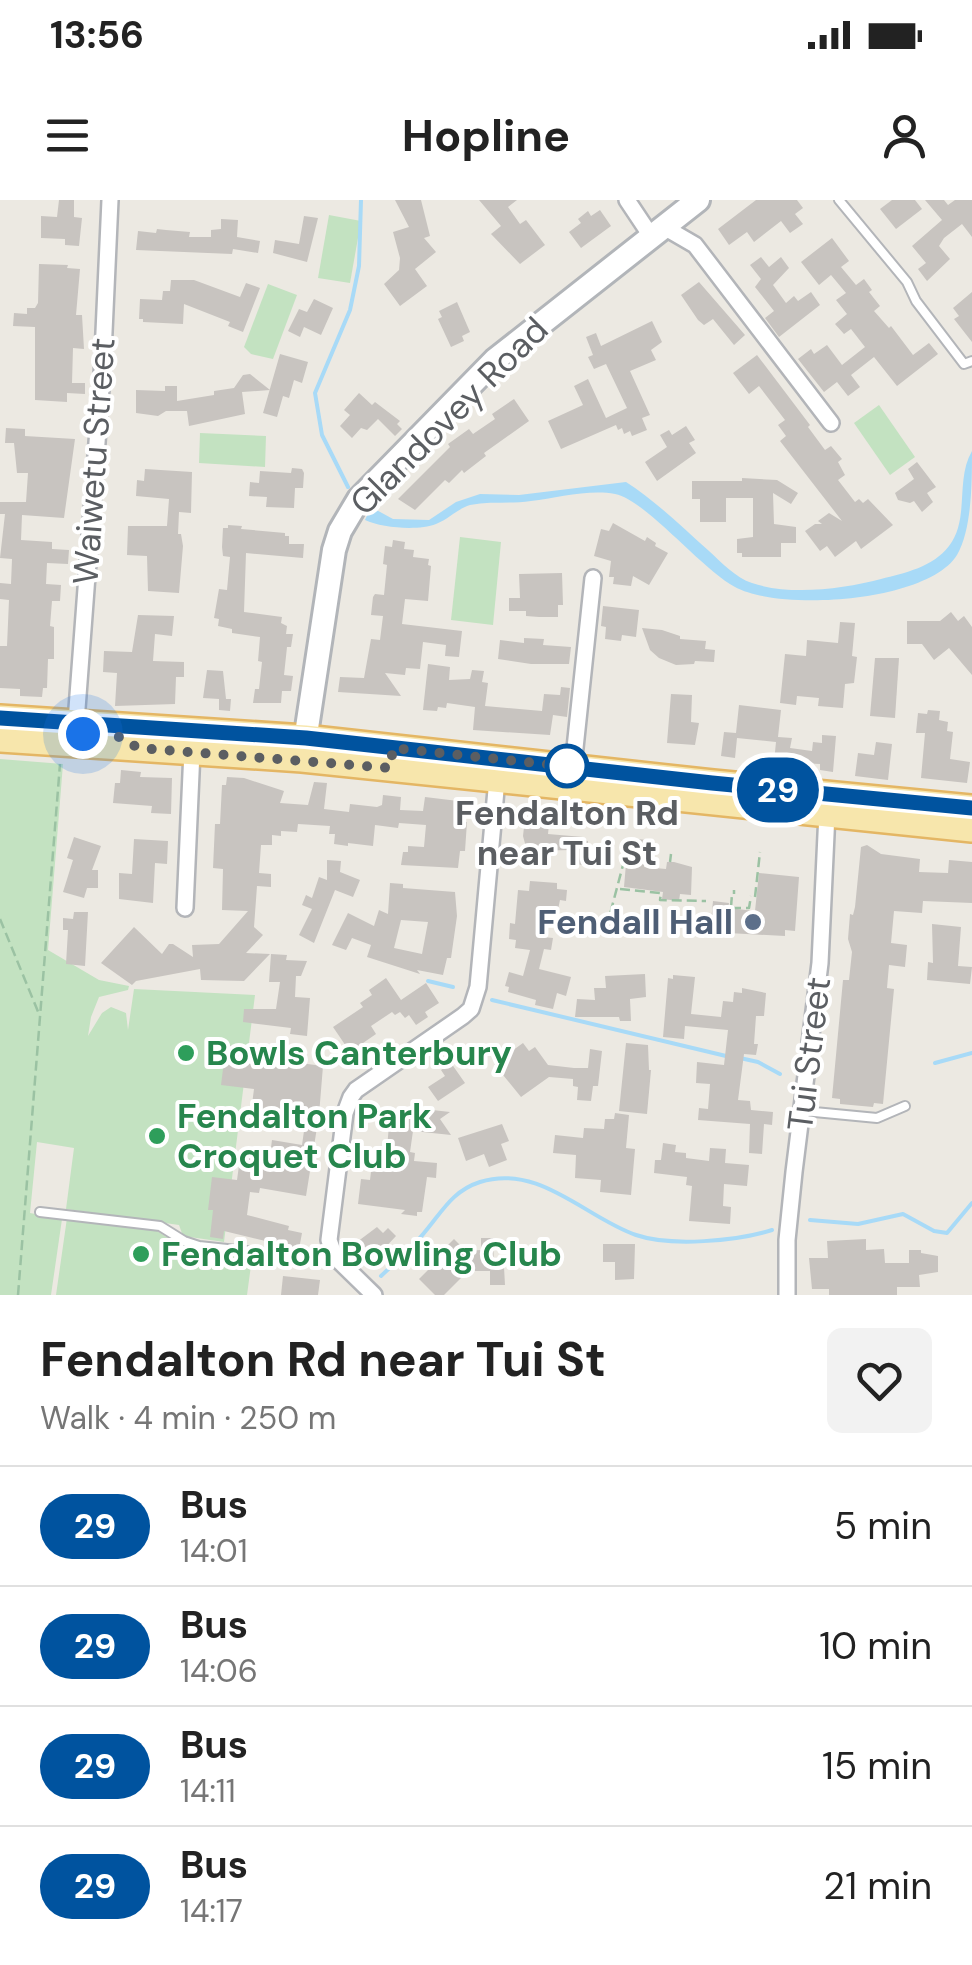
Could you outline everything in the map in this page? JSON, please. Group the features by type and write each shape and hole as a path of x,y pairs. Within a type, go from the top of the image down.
{"main road":[{"path":"0,718 76,722 190,740 391,758 573,767 972,808"},
{"path":"76,722 79,733 120,737 138,748"},
{"path":"0,739 138,748 190,740 229,753 304,748"},
{"path":"391,758 497,779 972,828"}],"street":[{"name":"Waiwetu Street","path":"76,722 101,396 110,200"},
{"path":"626,200 658,232 695,245 831,423"},
{"name":"Glandovey Road","path":"304,748 334,550 359,499 510,346 698,200"},
{"path":"573,767 594,578"},
{"path":"185,908 190,740"},
{"path":"374,1295 330,1248 344,1114 356,1090 463,1016 475,1001 497,779"},
{"name":"Tui Street","path":"787,1295 789,1223 820,963 826,813"}],"lane":[{"path":"839,200 908,282 916,301 964,364 972,361"},
{"path":"804,1111 878,1118 905,1106"},
{"path":"40,1212 160,1226 199,1246 310,1258 335,1257"}],"path":[{"path":"18,1295 60,761"},
{"path":"733,893 731,908 750,908 760,852"},
{"path":"585,916 609,918 623,865 628,857 642,854"},
{"path":"670,862 671,854"},
{"path":"618,889 662,895 660,900 706,901"},
{"path":"0,919 40,1015"}],"green space":[{"path":"329,215 361,221 350,283 318,278"},
{"path":"268,284 297,295 273,359 251,354 244,347"},
{"path":"879,405 915,457 890,475 854,423"},
{"path":"200,433 266,436 265,467 199,463"},
{"path":"460,537 501,542 493,625 451,620"},
{"path":"0,759 63,764 48,950 99,980 129,986 128,990 99,997 88,1036 102,1013 111,1007 126,1013 128,1030 134,989 255,995 224,1242 183,1236 179,1225 66,1209 74,1148 37,1142 30,1213 62,1219 51,1295 0,1295"},
{"name":"Fendalton Bowling Club","path":"67,1218 157,1231 187,1250 252,1258 247,1295 56,1295"}],"water":[{"path":"972,451 968,519 957,555 941,571 917,583 852,598 785,599 735,587 642,508 615,494 584,493 470,505 436,524 420,527 390,527 365,520 371,507 393,519 429,520 456,502 480,494 519,495 626,482 746,581 783,589 834,588 909,571 942,553 959,524 964,474"}],"building":[{"path":"59,200 74,200 74,217 82,218 79,246 65,245 65,239 41,238 41,216 57,217"},
{"path":"395,200 421,200 430,236 424,238 436,252 415,269 427,286 400,306 384,284 399,270 393,232 409,227"},
{"path":"479,200 517,200 508,207 520,224 526,220 545,245 520,264 491,234 501,226"},
{"path":"756,200 797,200 803,208 795,214 803,224 790,233 781,221 754,242 747,232 729,245 718,229"},
{"path":"892,200 915,200 922,209 896,229 880,209"},
{"path":"925,200 944,200 948,205 955,200 972,200 972,237 962,224 944,238 939,246 950,259 927,281 918,269 926,263 912,246 942,220"},
{"path":"600,210 611,226 581,248 569,232 588,211 591,216"},
{"path":"304,216 318,218 307,262 273,253 275,240 299,244"},
{"path":"221,219 238,220 237,237 260,241 258,253 233,249 232,254 136,250 138,231 156,233 157,229 190,232 189,237 211,237 211,230 221,229"},
{"path":"832,238 849,261 841,267 856,285 864,279 880,306 874,311 913,355 929,343 938,354 897,386 874,357 851,375 860,387 848,396 837,382 824,392 798,359 811,349 814,354 827,345 842,365 865,347 851,329 844,334 835,324 847,314 836,300 846,293 831,275 819,285 801,262"},
{"path":"761,257 769,267 781,257 789,268 773,285 786,303 794,296 798,301 811,292 820,305 779,337 765,318 774,311 755,287 761,279 750,265"},
{"path":"39,264 80,269 76,315 82,315 84,349 73,348 72,383 85,383 85,394 67,393 67,402 35,400 35,327 13,326 14,313 27,314 27,308 35,308 38,303"},
{"path":"171,280 194,280 240,297 246,283 260,288 243,332 228,326 230,322 184,304 183,324 143,322 139,319 140,299 162,300 163,291 170,291"},
{"path":"699,282 745,335 734,345 713,319 704,325 698,320 681,295"},
{"path":"972,292 972,342 954,319 959,316 953,308"},
{"path":"314,299 333,308 321,335 304,327 300,337 288,331 299,309 307,312"},
{"path":"457,302 470,332 462,336 464,341 451,347 438,319 442,317 439,311"},
{"path":"652,321 662,342 651,350 656,360 630,371 650,415 642,418 647,430 632,436 616,425 561,449 548,421 583,405 574,386 588,379 606,418 627,408 606,364 594,369 586,337 596,333 601,346"},
{"path":"280,354 308,362 302,383 294,380 289,398 283,396 277,417 263,413"},
{"path":"757,355 825,450 831,446 842,459 838,462 845,475 838,480 855,502 868,499 893,525 861,549 856,541 835,557 827,546 820,551 805,531 822,524 818,521 829,513 842,521 780,441 786,436 778,425 785,420 759,386 749,394 733,373"},
{"path":"250,374 270,390 242,392 245,414 189,426 187,411 166,411 158,416 136,413 136,390 165,391 165,386 177,386 177,401 234,388 243,375"},
{"path":"359,393 400,421 397,424 402,429 395,436 378,419 352,438 340,426 350,415 344,410"},
{"path":"514,399 529,421 484,453 486,456 464,473 462,470 449,483 445,480 415,510 398,499 450,447 448,444 469,429 473,434 495,419 492,414"},
{"path":"686,426 695,440 689,443 696,453 657,481 645,462 667,447 660,435 669,430 672,435"},
{"path":"6,428 25,429 25,436 75,439 64,518 22,515 21,540 52,542 52,549 69,550 68,564 47,563 46,584 61,585 60,601 52,601 54,659 48,659 47,688 43,688 42,697 20,696 20,689 0,688 0,646 7,646 9,600 0,599 0,583 11,584 12,559 0,558 5,514 0,514 0,502 26,502 28,473 17,473 14,443 5,443"},
{"path":"917,462 936,487 927,493 933,502 922,512 914,501 898,500 895,493 914,479 908,469"},
{"path":"292,468 304,473 303,488 295,488 294,508 266,507 267,497 249,496 250,482 259,483 260,471 291,473"},
{"path":"145,469 192,472 191,513 179,512 178,534 183,546 179,593 148,591 147,556 127,555 128,526 167,526 169,499 136,496 137,480 144,481"},
{"path":"777,480 798,493 791,504 773,493 774,524 796,527 796,543 781,543 781,557 742,557 742,553 737,553 737,539 753,537 753,498 726,498 726,522 700,522 700,499 692,499 692,481"},
{"path":"613,523 645,541 647,537 668,553 649,585 633,576 631,586 613,584 614,577 609,577 611,561 594,556 601,529 609,531"},
{"path":"228,525 285,533 289,544 304,544 303,558 246,553 244,612 282,617 286,634 293,634 291,647 287,647 284,675 293,676 291,691 282,691 281,703 253,703 262,662 258,661 260,637 232,633 232,629 218,626 219,619 214,618 219,589 227,590 230,557 223,556 222,547 223,528"},
{"path":"393,540 405,542 404,549 414,550 413,557 429,559 431,566 428,601 405,599 402,624 462,631 459,657 445,656 446,645 423,642 420,669 406,668 405,675 385,673 401,696 338,692 340,677 364,678 371,639 380,640 383,616 371,615 373,597 384,595 385,546 392,547"},
{"path":"562,573 563,605 558,605 558,617 509,611 509,598 520,598 519,574"},
{"path":"603,606 639,610 636,637 622,635 621,641 605,639 606,627 601,626"},
{"path":"951,612 958,621 964,616 972,627 972,675 949,648 934,660 922,644 907,644 907,621 940,621"},
{"path":"138,615 174,616 172,636 155,634 153,661 184,662 184,677 176,677 175,704 115,706 117,673 103,672 104,651 132,652"},
{"path":"840,622 855,623 852,656 857,657 854,683 845,684 843,708 818,706 819,698 797,696 796,705 780,703 785,654 806,656 807,640 838,643"},
{"path":"642,628 662,630 680,639 706,641 705,649 715,650 714,662 676,665 659,658 650,650"},
{"path":"524,638 544,639 543,645 571,647 569,664 498,659 500,640 524,643"},
{"path":"875,658 899,658 895,718 870,716"},
{"path":"428,664 450,667 449,680 470,679 472,670 484,671 482,682 488,683 485,706 542,711 544,694 560,695 561,687 570,688 567,717 553,715 550,735 473,730 475,707 447,703 446,708 438,707 437,711 423,710"},
{"path":"207,670 223,671 226,699 231,699 230,711 219,710 219,699 203,698"},
{"path":"671,694 692,695 691,722 699,723 695,745 667,743"},
{"path":"739,705 781,710 778,737 792,738 790,748 812,751 813,742 822,743 822,735 836,736 833,772 820,770 820,764 774,762 776,742 737,738 735,758 721,756 724,732 736,733"},
{"path":"928,710 940,711 939,720 948,722 947,731 953,732 950,759 970,762 967,783 921,778 925,733 916,733 918,713 927,714"},
{"path":"876,742 892,744 888,780 855,776 858,753 874,755"},
{"path":"121,770 141,772 140,777 172,778 171,814 151,813 152,806 113,803"},
{"path":"227,777 244,778 284,791 280,803 308,805 314,782 327,783 324,809 349,812 350,804 382,805 383,795 401,797 400,810 423,811 425,797 458,801 456,821 467,822 465,851 460,851 458,868 401,865 408,846 424,847 426,825 375,825 373,846 348,846 334,844 335,834 329,834 330,826 298,824 297,832 281,831 281,836 272,835 272,845 261,845 259,873 271,874 271,887 257,886 254,927 263,935 246,953 270,954 244,981 201,980 200,969 132,985 101,963 134,927 162,954 173,944 193,957 192,945 219,944 248,911 222,910 223,869 213,868 215,824 220,824 222,785 226,785"},
{"path":"538,812 550,814 548,834 583,837 588,841 585,865 570,864 571,850 527,851 523,836 525,818 537,819"},
{"path":"74,837 101,846 92,870 98,870 98,888 87,888 84,898 63,892 73,860 67,858"},
{"path":"134,839 168,841 167,864 155,863 153,903 119,899 119,873 132,874"},
{"path":"637,839 647,840 644,867 666,869 667,862 674,862 692,867 691,895 680,894 679,901 662,899 663,892 624,887 626,864 634,865"},
{"path":"867,845 881,854 920,859 919,872 948,873 949,860 972,862 972,903 923,901 922,913 894,911 891,943 907,945 905,967 889,965 887,988 894,989 883,1104 874,1103 873,1107 840,1104 840,1099 832,1098 843,980 849,980 852,952 848,939 850,914 853,915 855,907 861,847"},
{"path":"327,860 341,861 340,872 360,880 353,897 335,890 314,943 299,935 312,909 302,905 306,895 312,898 319,877 327,880"},
{"name":"Fendall Hall","path":"759,873 799,877 795,931 785,930 785,936 710,932 713,901 729,903 728,908 755,911"},
{"path":"530,881 557,883 557,889 567,890 566,901 560,900 557,914 546,913 543,937 553,938 551,950 544,949 539,969 571,977 566,996 557,993 553,1009 535,1005 536,1000 508,992 509,987 505,986 509,972 523,976 530,950 515,948 516,940 509,939 510,923 515,924 518,890 529,891"},
{"path":"390,883 403,884 403,888 455,892 457,916 451,958 447,958 443,975 417,970 420,974 367,957 371,945 352,938 346,950 332,945 348,913 374,926 379,910 388,914","holes":["401,920 428,922 422,954 394,948"]},
{"path":"74,912 88,912 85,966 66,964 68,930 63,930 63,918 73,919"},
{"path":"932,924 961,927 958,966 972,967 970,984 927,980 928,962 933,963"},
{"path":"271,954 287,955 286,960 307,961 301,976 296,976 295,997 310,998 307,1036 290,1034 291,1028 243,1022 244,1009 276,1009 280,982 269,982"},
{"path":"645,974 646,997 630,999 631,1021 620,1021 619,1017 575,1017 577,999 595,1000 594,988 606,988 605,976"},
{"path":"673,975 695,977 691,1014 721,1017 723,1001 733,1002 734,992 742,993 742,988 766,993 764,1016 756,1016 756,1055 744,1054 738,1100 750,1101 751,1110 773,1112 772,1125 764,1124 762,1154 749,1153 750,1124 698,1120 699,1108 708,1109 710,1084 696,1083 697,1062 724,1065 728,1030 685,1026 684,1039 663,1037 668,978 673,979"},
{"path":"386,978 401,1000 426,983 439,1003 425,1012 428,1017 416,1025 409,1015 405,1018 400,1012 392,1012 371,1026 376,1034 350,1052 333,1027 363,1007 360,1003 372,995 369,990"},
{"path":"523,1043 529,1051 535,1047 548,1065 574,1068 588,1068 590,1049 602,1051 598,1086 593,1086 591,1101 577,1100 578,1087 573,1086 573,1079 549,1077 521,1097 494,1064"},
{"path":"626,1043 648,1045 651,1070 647,1114 619,1111"},
{"path":"226,1045 247,1047 245,1063 283,1068 284,1061 323,1066 306,1196 260,1188 259,1193 250,1192 247,1215 302,1233 299,1249 224,1231 223,1239 210,1237 212,1177 237,1180 241,1151 270,1155 272,1140 302,1145 305,1124 251,1112 254,1089 221,1085"},
{"path":"451,1063 465,1083 438,1101 428,1087 445,1076 441,1070"},
{"path":"406,1107 450,1112 440,1119 451,1135 413,1131 410,1152 415,1153 414,1161 437,1163 436,1178 427,1177 422,1212 417,1212 417,1216 401,1214 405,1210 358,1204 361,1179 370,1180 373,1155 380,1156 381,1148 387,1149 390,1112 406,1112"},
{"path":"615,1113 629,1115 626,1148 635,1149 631,1195 600,1192 601,1180 575,1178 576,1155 553,1153 555,1135 583,1138 584,1128 604,1129 605,1119 614,1119"},
{"path":"502,1124 509,1141 501,1144 507,1160 489,1167 484,1154 466,1161 458,1138"},
{"path":"663,1143 676,1145 675,1152 686,1153 686,1158 709,1161 710,1148 726,1149 725,1163 749,1165 747,1186 724,1184 723,1206 731,1207 730,1224 689,1221 692,1186 686,1185 687,1177 654,1173"},
{"path":"377,1227 383,1233 388,1228 396,1236 382,1251 388,1257 381,1265 357,1242"},
{"path":"481,1238 493,1238 494,1267 504,1267 505,1285 490,1285 490,1271 468,1271 444,1295 435,1295 419,1279 430,1268 422,1261 432,1251 437,1256 454,1239 466,1251 481,1250"},
{"path":"866,1239 866,1250 884,1249 885,1263 909,1263 909,1250 938,1256 938,1272 919,1275 920,1287 897,1287 897,1295 829,1295 829,1289 812,1289 809,1258 828,1258 827,1241"},
{"path":"603,1244 635,1244 634,1279 615,1280 615,1262 603,1262"},
{"path":"283,1276 320,1280 318,1295 281,1295"}],"waterway":[{"path":"348,487 322,435 315,393 350,310 359,266 361,200"},
{"path":"428,981 453,987"},
{"path":"492,1000 726,1056"},
{"path":"935,1063 972,1053"},
{"path":"740,1058 780,1074"},
{"path":"381,1276 455,1197 470,1186 502,1178 542,1186 617,1227 650,1239 704,1241 772,1230"},
{"path":"810,1220 858,1224 903,1214 934,1231 947,1233 972,1203"}],"bus line":[{"name":"29","path":"0,718 306,738 972,808"}],"place":[{"name":"Fendalton Rd near Tui St","path":"567,766"},
{"name":"Fendall Hall","path":"753,922"},
{"name":"Bowls Canterbury","path":"186,1053"},
{"name":"Fendalton Park Croquet Club","path":"157,1136"},
{"name":"Fendalton Bowling Club","path":"141,1254"}],"route":[{"path":"83,734 120,737 138,748 390,768 393,748 573,767 567,766"}]}
